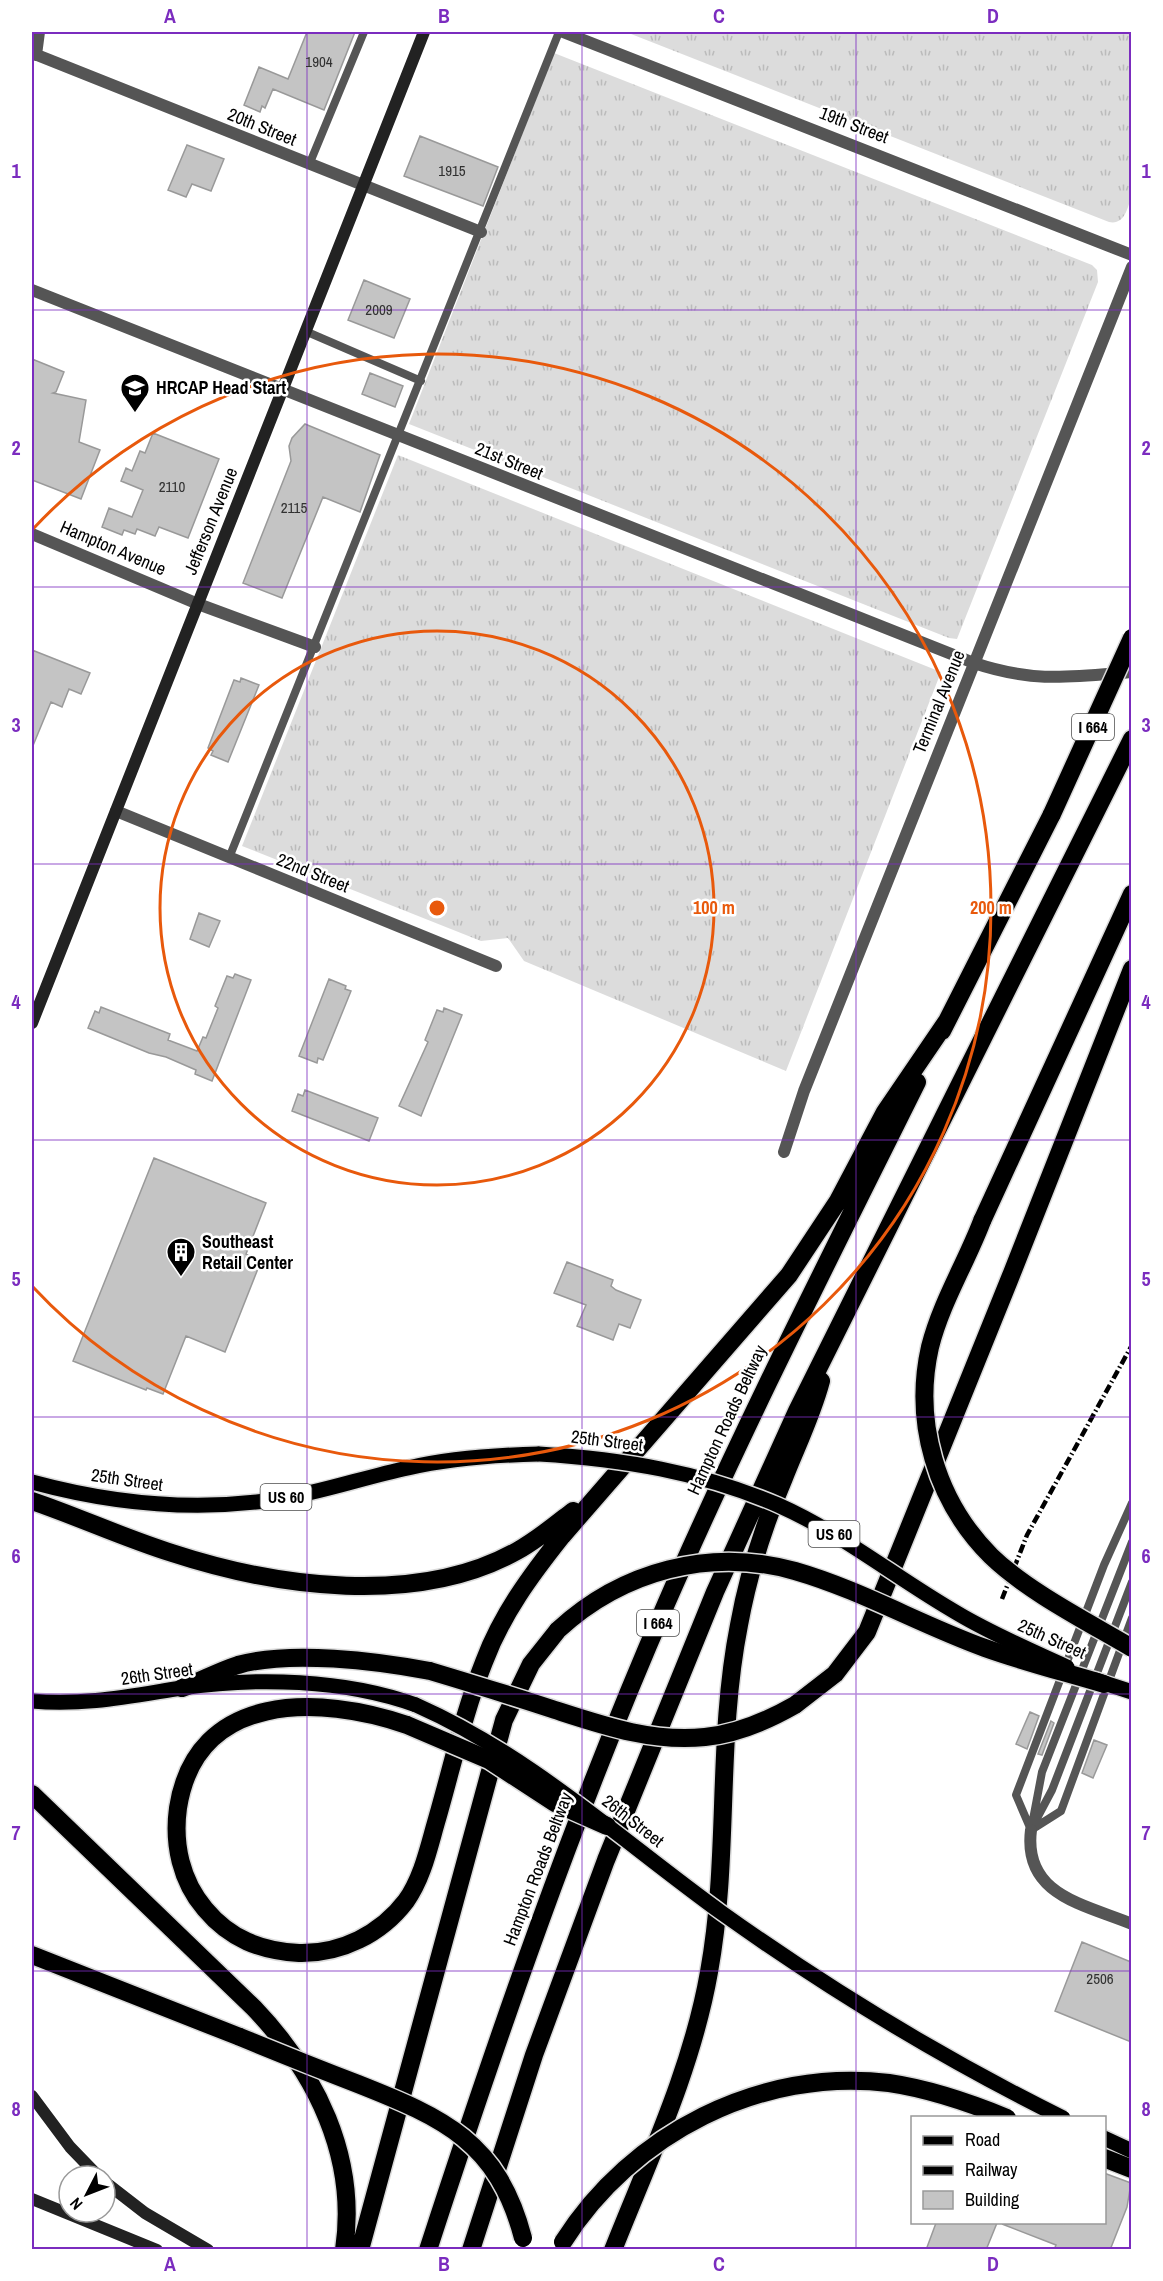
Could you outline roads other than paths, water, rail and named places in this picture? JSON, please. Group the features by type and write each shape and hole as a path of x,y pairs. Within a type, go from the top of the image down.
{"highway":[{"name":"Hampton Roads Beltway","path":"428,2250 524,1966 640,1665 763,1391 1052,814 1131,638"},
{"name":"I 664","path":"471,2250 534,2055 628,1803 715,1592 834,1337 1131,740"},
{"path":"1131,894 940,1314 930,1347 924,1406 933,1460 954,1508 991,1555 1028,1584 1131,1648"},
{"path":"182,1688 239,1665 294,1659 373,1662 430,1671 591,1721 661,1737 706,1737 735,1732 771,1719 795,1705 835,1674 867,1632 1012,1273 1131,969"},
{"path":"607,1826 555,1803 489,1760 407,1725 344,1709 293,1706 263,1710 237,1721 204,1750 193,1766 180,1798 176,1821 180,1863 189,1885 214,1920 232,1935 254,1946 274,1951 312,1953 330,1951 365,1937 406,1900 425,1861 470,1704 500,1626 533,1572 603,1488 789,1275 838,1201 885,1112 947,1021"},
{"path":"613,2250 673,2099 696,2027 709,1972 716,1921 724,1730 739,1623 766,1523 811,1417 834,1337"},
{"path":"32,1501 169,1552 248,1575 322,1584 368,1585 411,1582 448,1576 498,1560 534,1541 603,1488"},
{"path":"360,2250 504,1720 531,1664 558,1630 602,1596 646,1575 709,1562 752,1563 817,1578 986,1649 1104,1684"},
{"path":"32,1794 254,2008 283,2039 302,2066 321,2101 337,2143 347,2214 344,2250"},
{"path":"32,1955 417,2108 450,2127 469,2141 499,2177 518,2217 523,2244"},
{"path":"561,2246 592,2201 635,2159 676,2130 703,2116 754,2096 806,2084 837,2081 890,2083 947,2096 1002,2116"},
{"path":"1106,2159 1131,2169"}],"main road":[{"name":"Jefferson Avenue","path":"32,1023 424,32"},
{"name":"25th Street","path":"32,1482 109,1499 176,1506 279,1499 440,1462 539,1454 614,1460 676,1471 778,1505 837,1535 991,1633 1104,1684 1131,1692"},
{"name":"26th Street","path":"32,1701 63,1704 96,1702 182,1688 298,1683 366,1691 416,1705 464,1728 520,1761 733,1920 862,2006 946,2056 1059,2116"},
{"path":"32,2096 69,2147 86,2164"},
{"path":"1106,2139 1131,2151"},
{"path":"117,2191 145,2213 208,2250"},
{"path":"32,2199 157,2250"}],"street":[{"path":"34,54 39,32"},
{"name":"19th Street","path":"561,32 1131,255"},
{"name":"20th Street","path":"34,54 481,232"},
{"name":"Terminal Avenue","path":"784,1152 804,1091 1131,267"},
{"name":"21st Street","path":"32,290 282,391 974,663 1027,677 1053,678 1131,672"},
{"name":"Hampton Avenue","path":"32,534 198,604 315,647"},
{"name":"22nd Street","path":"116,811 496,966"},
{"path":"1031,1830 1030,1858 1036,1872 1046,1885 1058,1894 1131,1924"}],"lane":[{"path":"309,165 364,32"},
{"path":"229,858 561,32"},
{"path":"305,331 421,381"},
{"path":"1031,1830 1016,1795 1104,1565 1131,1503"},
{"path":"1031,1830 1042,1772 1131,1542"},
{"path":"1031,1830 1052,1790 1131,1582"},
{"path":"1031,1830 1061,1811 1131,1617"}],"railway":[{"path":"1002,1599 1027,1535 1132,1345"}],"place":[{"name":"HRCAP Head Start","path":"135,414"},
{"name":"Southeast Retail Center","path":"181,1278"}]}
